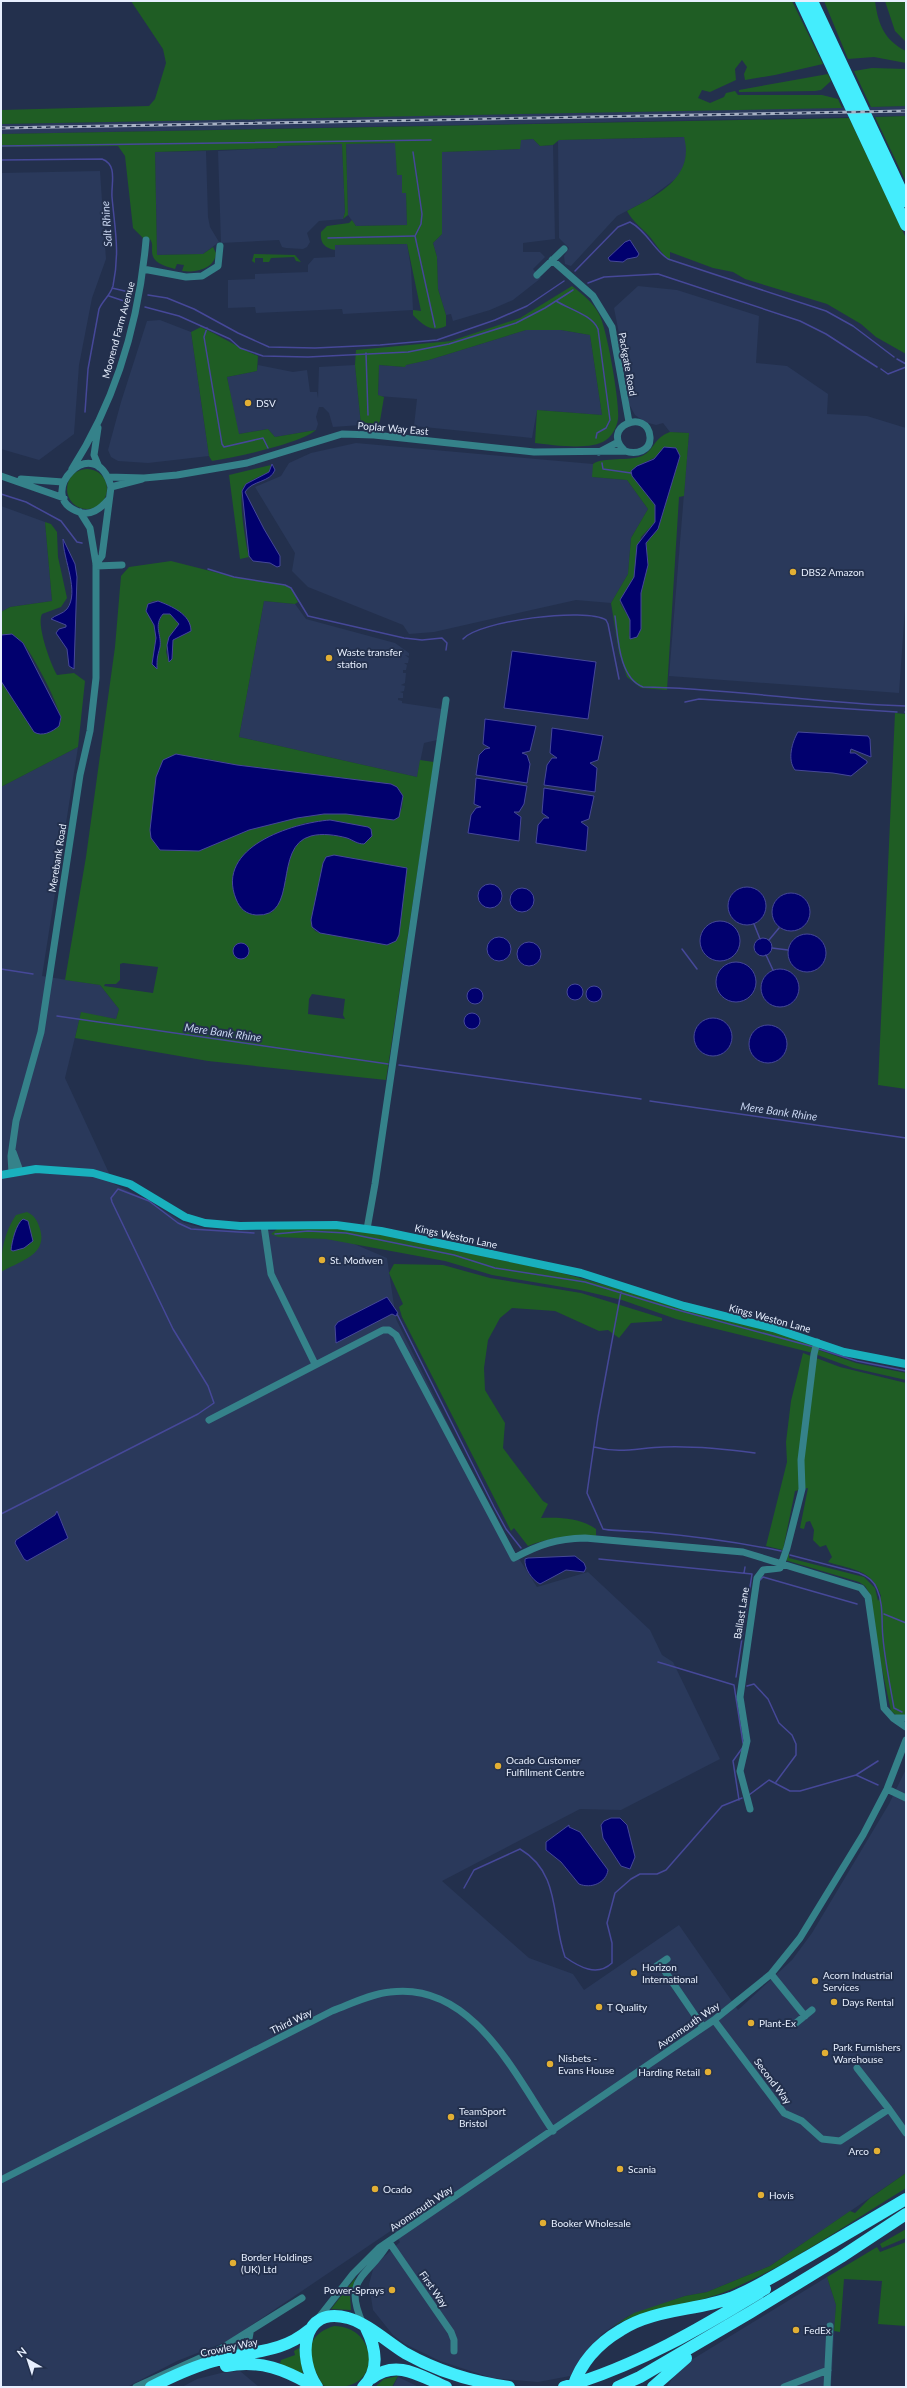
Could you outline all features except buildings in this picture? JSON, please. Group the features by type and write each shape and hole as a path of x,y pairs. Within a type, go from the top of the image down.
{"highway":[{"path":"801,1 906,225"},
{"path":"812,1 906,201"},
{"path":"573,2387 584,2364 598,2346 622,2329 642,2320 733,2297 860,2227 906,2199"},
{"path":"618,2387 640,2377 751,2312 841,2257 906,2214"},
{"path":"841,2257 906,2222"},
{"path":"564,2387 615,2371 691,2333 817,2256 860,2227"},
{"path":"653,2387 680,2362 751,2312"},
{"name":"Crowley Way","path":"151,2387 192,2367 215,2360 286,2346 312,2327 329,2318 342,2317 351,2319 428,2364 467,2379 509,2387"},
{"path":"312,2327 306,2338 305,2359 316,2387"},
{"path":"365,2327 374,2353 374,2368 368,2383"},
{"name":"Crowley Way","path":"169,2387 204,2371 245,2363 276,2368 316,2387"},
{"path":"368,2383 386,2370 399,2369 446,2387"}],"street":[{"name":"Moorend Farm Avenue","path":"99,468 94,455 94,443 101,418 117,379 137,304 146,240"},
{"path":"143,269 186,277 202,276 218,266 220,246"},
{"path":"537,275 564,249"},
{"name":"Packgate Road","path":"552,260 593,296 612,326 628,422"},
{"name":"Moorend Farm Avenue","path":"72,469 101,418"},
{"path":"626,451 618,442 618,434 621,427 628,422"},
{"name":"Poplar Way East","path":"111,487 144,478 247,463 342,434 374,435 534,452 597,453 626,451 634,454 641,452 647,447 650,439 649,433 644,425 637,422 628,422"},
{"name":"Poplar Way East","path":"597,453 618,442"},
{"path":"5,477 64,498 73,509 80,512 90,513 100,509 108,500 111,487 108,477 99,468 86,464 72,469 63,482 64,498"},
{"path":"5,477 63,482"},
{"name":"Poplar Way East","path":"108,477 144,478"},
{"name":"Merebank Road","path":"96,565 102,556 108,500"},
{"name":"Merebank Road","path":"16,1172 11,1156 13,1152 16,1121 41,1032 80,775 90,730 96,678 96,565 90,528 80,512"},
{"path":"96,565 122,565"},
{"path":"367,1229 375,1184 446,700"},
{"name":"Kings Weston Lane","path":"1,1175 16,1172 57,1169 93,1173 130,1184 185,1217 204,1223 264,1226 316,1224 367,1229 581,1273 684,1306 773,1328 844,1352 906,1364"},
{"path":"264,1226 271,1274 315,1364"},
{"path":"209,1420 383,1330 390,1330 396,1335 514,1558 543,1543 559,1539 585,1538 743,1552 855,1585 861,1588 868,1597 882,1702 887,1713 906,1727"},
{"path":"781,1563 787,1548 802,1489 801,1460 814,1354 817,1342"},
{"name":"Ballast Lane","path":"750,1809 740,1770 747,1741 741,1713 742,1670 757,1578 763,1570 780,1568 781,1563"},
{"path":"893,1718 906,1718"},
{"name":"Avonmouth Way","path":"312,2327 353,2274 375,2251 714,2020 771,1974 800,1938 863,1835 887,1789 906,1740"},
{"path":"887,1789 906,1798"},
{"path":"667,1959 657,1966 703,2027"},
{"path":"771,1974 804,2016"},
{"name":"Third Way","path":"1,2178 332,2011 372,1996 396,1991 413,1992 436,1998 448,2003 474,2021 492,2041 552,2131"},
{"path":"796,2023 812,2010"},
{"name":"Second Way","path":"714,2020 784,2113 802,2120 822,2139 840,2141 889,2109"},
{"path":"857,2068 906,2133"},
{"name":"Avonmouth Way","path":"365,2327 356,2305 355,2289 362,2276 389,2242"},
{"name":"First Way","path":"389,2242 451,2332 454,2340 454,2351"},
{"path":"136,2387 220,2349 250,2332 302,2298"},
{"path":"827,2387 830,2326"},
{"path":"250,2332 248,2344 253,2353"},
{"path":"220,2349 240,2349 253,2353"},
{"path":"784,2387 828,2370"}],"shaded area":[{"path":"906,106 906,116 1,134 1,124"},
{"path":"685,137 688,150 684,165 678,177 646,201 617,216 571,266 565,264 564,256 569,248 559,238 558,140"},
{"path":"533,139 540,146 553,145 555,239 523,243 523,252 540,252 545,257 533,269 541,278 513,300 490,310 453,321 451,314 446,315 438,289 437,257 433,243 442,234 442,152 520,149 520,140"},
{"path":"396,143 397,175 402,175 402,192 406,192 407,225 356,226 348,215 346,144"},
{"path":"342,144 345,212 343,219 319,221 307,233 310,242 307,247 303,249 282,247 279,240 221,243 218,151 277,148 278,146"},
{"path":"206,151 208,217 210,227 219,242 203,254 157,255 155,152"},
{"path":"100,171 106,259 92,298 79,365 74,434 39,460 1,449 1,173"},
{"path":"630,240 639,254 637,257 627,259 623,262 610,261 608,258 625,242"},
{"path":"407,244 411,268 413,310 343,314 342,309 256,313 255,307 228,308 228,280 255,279 255,274 308,272 308,265 314,258 335,257 335,245"},
{"path":"638,286 677,290 759,316 756,363 787,366 828,394 827,414 867,416 906,428 906,595 899,693 669,676 689,433 670,432 663,423 656,425 645,422 635,415 629,404 623,354 614,308"},
{"path":"160,320 191,332 209,456 148,463 118,461 111,457 108,450 121,402 147,321"},
{"path":"526,330 561,330 590,335 602,415 537,410 532,438 414,426 417,399 378,396 379,365 405,367 405,365 429,360"},
{"path":"258,365 293,372 307,370 310,392 317,392 318,398 319,367 355,365 361,425 333,427 329,413 323,407 319,407 316,417 318,424 316,430 275,437 268,429 238,434 227,377 257,371"},
{"path":"356,443 593,464 593,477 627,480 648,509 631,538 628,574 611,603 576,600 434,632 409,634 403,625 308,587 292,571 295,553 255,487 281,476 289,463 311,453"},
{"path":"664,447 676,448 680,456 658,529 646,543 648,565 641,593 641,629 637,637 630,639 630,620 620,600 634,577 637,545 655,522 655,505 632,476 631,471 637,466 654,459"},
{"path":"272,464 275,470 273,474 265,480 252,485 245,492 280,556 280,566 277,567 270,563 253,561 249,556 242,491 246,484 269,472"},
{"path":"1,506 45,522 52,601 10,607 1,612"},
{"path":"63,539 75,564 77,577 74,669 69,666 67,649 56,633 59,629 66,627 66,625 51,619 67,609 71,602 72,594 70,575"},
{"path":"158,601 169,605 184,615 188,620 191,631 173,640 172,659 169,662 167,645 169,637 179,624 170,614 163,614 160,618 158,627 160,647 157,658 157,669 152,664 156,638 154,625 146,611 148,604"},
{"path":"264,601 295,604 306,619 395,643 409,653 409,656 405,655 409,658 408,663 404,663 407,665 406,670 403,670 403,673 406,673 405,683 401,685 405,686 404,691 400,692 403,693 403,698 398,698 398,700 402,701 402,703 442,709 437,740 424,743 417,777 239,737"},
{"path":"12,634 23,643 61,717 59,726 47,733 40,734 34,732 1,681 1,635"},
{"path":"512,651 596,662 588,719 504,708"},
{"path":"485,719 536,726 530,751 522,753 527,755 530,764 527,783 476,775 479,755 485,749 490,748 483,744"},
{"path":"552,728 603,736 598,760 590,763 597,768 595,792 544,785 547,765 552,758 557,758 550,753"},
{"path":"798,732 868,736 870,739 871,757 851,749 850,753 855,753 867,761 867,763 851,776 795,770 791,761 791,751"},
{"path":"78,747 42,976 100,985 119,1009 116,1019 81,1013 65,1078 114,1184 147,1200 184,1223 207,1229 326,1232 387,1258 396,1319 499,1527 537,1587 588,1572 650,1630 662,1655 673,1662 720,1759 621,1810 580,1809 442,1881 529,1958 573,1974 584,1990 679,1925 738,2010 792,1960 812,1933 889,1804 906,1769 906,2173 770,2266 707,2292 685,2296 628,2316 602,2334 590,2347 570,2376 538,2382 492,2378 440,2361 405,2344 393,2335 373,2310 369,2284 374,2266 400,2242 392,2230 228,2341 177,2361 127,2387 1,2387 1,787"},
{"path":"176,754 237,765 391,784 397,787 403,796 399,817 394,820 346,814 324,814 297,818 249,830 199,851 160,850 151,838 150,830 156,777 163,760"},
{"path":"476,778 527,786 524,804 519,812 514,812 521,817 519,841 468,833 471,815 476,808 481,807 474,804"},
{"path":"544,788 594,796 589,819 581,822 588,827 586,851 536,843 538,825 544,818 549,818 542,813"},
{"path":"330,820 368,827 371,829 372,836 364,844 334,835 315,835 299,842 292,853 278,905 269,913 256,915 246,912 239,906 232,881 236,865 246,852 261,841 296,826"},
{"path":"334,855 407,868 399,935 396,941 387,945 320,933 312,927 311,920 323,863 326,857"},
{"path":"490,884 495,885 501,891 501,901 495,907 490,908 485,907 479,901 478,896 479,891 485,885"},
{"path":"743,887 751,887 761,892 765,899 765,913 761,920 751,925 743,925 733,920 731,917 728,910 728,902 733,892 736,890"},
{"path":"522,888 531,891 534,900 531,909 522,912 513,909 510,900 513,891"},
{"path":"787,893 795,893 805,898 809,905 809,919 805,926 795,931 787,931 777,926 775,923 772,916 772,908 777,898 780,896"},
{"path":"720,921 728,923 734,927 738,933 740,941 738,949 734,955 728,959 720,961 712,959 706,955 702,949 700,941 702,933 706,927 712,923"},
{"path":"803,934 811,934 821,939 825,946 825,960 821,967 811,972 803,972 793,967 791,964 788,957 788,949 793,939 796,937"},
{"path":"499,937 504,938 510,944 510,954 504,960 499,961 494,960 488,954 487,949 488,944 494,938"},
{"path":"763,938 769,941 772,947 769,953 763,956 757,953 754,947 757,941"},
{"path":"529,942 538,945 541,954 538,963 529,966 520,963 517,954 520,945"},
{"path":"238,943 244,943 249,948 247,957 244,959 238,959 233,954 233,948"},
{"path":"736,962 744,964 750,968 754,974 756,982 754,990 750,996 744,1000 736,1002 728,1000 722,996 718,990 716,982 718,974 722,968 728,964"},
{"path":"776,969 784,969 791,972 796,977 799,988 796,999 791,1004 784,1007 776,1007 769,1004 764,999 761,992 761,984 764,977 769,972"},
{"path":"575,984 581,986 583,992 581,998 575,1000 569,998 567,992 569,986"},
{"path":"594,986 601,991 602,994 597,1001 594,1002 587,997 586,994 591,987"},
{"path":"472,988 478,988 483,993 481,1002 478,1004 472,1004 467,999 467,993"},
{"path":"469,1013 475,1013 480,1018 478,1027 475,1029 469,1029 464,1024 464,1018"},
{"path":"713,1018 726,1024 732,1037 726,1050 713,1056 700,1050 694,1037 700,1024"},
{"path":"768,1025 778,1028 784,1034 787,1044 784,1054 778,1060 768,1063 758,1060 752,1054 749,1044 752,1034 758,1028"},
{"path":"23,1219 28,1221 33,1241 24,1248 13,1251 11,1250 12,1242 18,1225"},
{"path":"387,1297 398,1313 396,1316 392,1314 336,1343 335,1326 338,1322"},
{"path":"57,1511 68,1538 27,1561 24,1559 15,1543 16,1540 55,1515"},
{"path":"575,1556 584,1563 586,1568 584,1572 566,1570 540,1584 534,1580 529,1573 525,1562 525,1559 528,1558"},
{"path":"611,1818 620,1818 627,1825 635,1857 630,1869 621,1866 603,1838 601,1825 604,1821"},
{"path":"569,1825 569,1827 580,1832 608,1870 607,1875 597,1884 588,1886 579,1884 561,1862 546,1850 546,1842"},
{"path":"827,2277 836,2305 831,2387 667,2387 674,2376 693,2359"},
{"path":"240,2371 259,2387 182,2387 197,2379 221,2373"},
{"path":"398,2377 419,2387 393,2387"}],"green space":[{"path":"131,1 792,1 823,64 745,80 744,74 747,67 742,60 735,69 736,80 710,92 702,90 698,98 710,103 724,97 726,93 735,91 738,95 822,95 838,99 842,108 1,124 1,110 149,106 155,99 166,63 163,49"},
{"path":"824,1 875,1 878,17 883,30 892,42 906,51 906,63 874,57 848,59"},
{"path":"885,1 906,1 906,42 895,31"},
{"path":"872,68 906,69 906,106 871,107 854,71"},
{"path":"828,74 831,81 821,90 739,92 739,90"},
{"path":"906,116 906,182 875,117"},
{"path":"849,118 906,238 906,354 876,337 861,324 827,304 745,279 733,272 713,268 670,252 670,261 627,211 662,191 679,174 684,163 686,151 684,137 559,140 553,145 540,146 533,139 521,140 520,149 442,152 442,234 433,243 437,257 438,289 446,315 446,326 436,329 424,325 413,315 413,310 421,311 407,244 335,245 335,250 325,246 321,239 321,232 327,226 349,223 352,220 356,226 407,225 406,193 402,193 402,175 397,175 395,143 346,144 348,215 343,219 345,212 342,144 278,146 277,148 155,152 157,255 203,254 213,247 216,253 212,263 204,269 193,271 182,271 184,265 177,264 175,269 157,262 154,259 150,239 143,238 133,228 125,156 118,146 1,147 1,134"},
{"path":"254,254 295,255 301,262 296,261 294,257 271,258 269,262 263,262 263,258 255,258 255,263 252,261"},
{"path":"572,286 587,298 597,310 606,334 617,398 618,419 617,425 611,436 606,440 591,445 582,446 561,446 535,443 537,410 602,415 590,335 561,330 526,330 429,360 406,365 405,367 379,365 378,395 384,397 380,421 377,426 361,425 355,365 356,350 451,341 520,318"},
{"path":"201,327 258,356 257,371 227,377 239,434 268,429 275,437 316,430 308,435 282,445 212,461 209,456 191,332"},
{"path":"670,432 689,433 684,496 679,497 667,690 641,688 627,677 619,653 611,603 628,574 631,538 648,509 627,480 592,477 593,464 603,460 642,456 649,451 660,437","holes":["680,456 658,529 646,543 648,565 641,593 641,629 633,639 629,636 630,620 620,603 634,577 641,537 655,522 655,505 637,466 656,457"]},
{"path":"271,465 269,472 249,482 244,486 242,491 241,499 243,520 249,557 240,559 229,475"},
{"path":"83,469 91,469 98,472 104,478 107,489 104,500 98,506 91,509 83,509 76,506 70,500 67,493 67,485 70,478 76,472"},
{"path":"45,522 51,524 57,532 58,557 67,598 61,607 42,614 41,627 51,663 57,675 74,673 85,681 78,747 1,787 1,681 34,732 61,722 57,706 52,695 34,659 24,644 12,634 1,635 1,612 10,607 52,601"},
{"path":"171,561 234,577 285,585 291,588 298,602 295,604 264,601 239,737 417,777 420,760 434,762 386,1080 208,1061 75,1038 81,1012 116,1019 119,1009 100,985 65,980 86,857 115,647 121,576 129,567","holes":["153,601 168,605 182,615 189,623 188,633 173,640 172,659 168,659 166,652 169,637 179,624 170,614 163,614 158,625 160,648 157,667 152,661 156,635 150,618 148,604","208,759 237,765 391,784 403,796 402,808 394,820 346,814 324,814 297,818 249,830 199,851 160,850 151,838 151,820","330,820 359,844 332,835 309,837 299,843 293,853 283,891 278,903 271,913 233,881 237,864 272,835 305,823","311,924 387,945 320,933 315,931","123,963 158,967 153,993 104,986 105,984 116,984 120,980 120,964","312,994 345,999 343,1015 345,1019 308,1014 309,999"]},
{"path":"895,713 906,714 906,1089 878,1085"},
{"path":"27,1212 34,1217 39,1226 41,1238 40,1245 31,1256 1,1272 6,1235 16,1215"},
{"path":"330,1227 363,1231 558,1272 769,1330 815,1345 813,1353 676,1319 622,1300 580,1290 492,1275 445,1261 326,1239 278,1237 271,1234 277,1229"},
{"path":"394,1264 443,1265 490,1278 581,1293 662,1318 662,1321 631,1323 619,1338 608,1330 599,1331 555,1311 512,1308 500,1318 488,1340 484,1368 485,1390 505,1423 503,1448 543,1501 548,1504 541,1518 563,1518 577,1520 596,1529 596,1536 562,1537 545,1540 528,1546 514,1528 511,1531 402,1317 399,1307 403,1304 389,1273"},
{"path":"816,1349 856,1363 906,1373 906,1380 853,1368 815,1354"},
{"path":"803,1353 840,1367 906,1383 906,1715 896,1715 891,1711 879,1655 871,1596 865,1586 859,1582 785,1560 789,1553 789,1558 864,1577 875,1588 878,1601 881,1596 877,1587 867,1575 853,1569 828,1562 832,1557 826,1545 820,1547 813,1540 814,1530 810,1521 806,1522 804,1529 800,1528 808,1488 795,1491 783,1550 766,1546 787,1462 786,1442 791,1401"},
{"path":"906,2173 906,2188 798,2255 754,2279 717,2295 642,2314 613,2326 634,2313 685,2296 707,2292 770,2266 850,2211 855,2213 870,2198"},
{"path":"906,2229 906,2238 882,2248 880,2244"},
{"path":"906,2242 906,2326 878,2324 882,2281 844,2279 840,2332 834,2331 836,2305 827,2277 877,2247 880,2252"},
{"path":"356,2277 350,2295 351,2310 331,2309"},
{"path":"334,2326 348,2329 359,2336 366,2345 369,2356 368,2368 362,2377 353,2384 330,2387 323,2385 318,2376 311,2359 310,2351 312,2343 316,2337 323,2331"},
{"path":"299,2348 303,2374 280,2364 281,2360 295,2355 294,2351"},
{"path":"398,2376 392,2387 375,2387 384,2379"}],"waterway":[{"path":"1,146 431,140"},
{"path":"413,152 422,214 421,224 415,236 435,327"},
{"name":"Salt Rhine","path":"1,160 102,159 107,162 112,170 112,197 117,251 115,274 112,289 99,309 88,369 85,412"},
{"path":"575,271 618,227 630,222 641,230 668,259 826,311 853,326 894,357"},
{"path":"328,238 414,236"},
{"path":"588,283 604,277 658,274 800,321 826,334 877,367"},
{"path":"148,295 167,298 194,309 238,333 269,347 315,348 380,345 437,340 495,320 527,306 564,281"},
{"path":"112,288 133,293"},
{"path":"145,307 179,316 230,339 240,348 263,356 308,357 408,352 449,344 516,323 545,308 573,290"},
{"path":"109,296 130,303"},
{"path":"556,301 586,316 598,329 610,420 606,428 597,433 596,438"},
{"path":"207,328 204,337 222,444 224,447 263,438 268,448"},
{"path":"366,353 368,415"},
{"path":"897,359 906,364"},
{"path":"881,369 888,374 906,367"},
{"path":"602,463 603,469 631,473"},
{"path":"1,494 26,502 61,521 77,542 82,543"},
{"path":"208,569 234,577 285,585 291,588 308,616 404,638 422,640 442,638 447,643 446,650"},
{"path":"463,639 473,632 510,622 556,616 595,616 606,620 608,624 619,679"},
{"path":"615,616 619,646 624,666 635,682 643,687 709,690 873,705 906,706"},
{"path":"685,702 699,699 897,712"},
{"path":"754,924 760,939"},
{"path":"769,940 779,928"},
{"path":"772,948 788,950"},
{"path":"682,949 697,969"},
{"path":"766,955 773,970"},
{"name":"Mere Bank Rhine","path":"1,969 33,974"},
{"name":"Mere Bank Rhine","path":"57,1016 388,1064"},
{"name":"Mere Bank Rhine","path":"399,1065 641,1099"},
{"name":"Mere Bank Rhine","path":"650,1101 906,1138"},
{"path":"1,1514 198,1414 214,1403 208,1386 173,1329 112,1202 111,1198 118,1189 149,1201 178,1223 191,1229 254,1233"},
{"path":"275,1234 308,1231 346,1233 454,1255 495,1268 585,1282 674,1309 814,1347"},
{"path":"621,1292 598,1417 587,1493 603,1529 698,1537 781,1551"},
{"path":"397,1314 494,1507 506,1529 521,1548"},
{"path":"819,1349 857,1361 906,1371"},
{"path":"594,1447 613,1450 687,1447 755,1453"},
{"path":"790,1555 859,1573 872,1581 877,1589 881,1601 882,1632 894,1708 902,1712"},
{"path":"599,1559 752,1574 736,1677"},
{"path":"744,1573 745,1567"},
{"path":"759,1581 763,1577 857,1604"},
{"path":"884,1614 906,1623"},
{"path":"658,1662 734,1685 743,1743"},
{"path":"747,1686 754,1684 768,1699 779,1723 792,1735 796,1744 796,1755 776,1782"},
{"path":"739,1800 733,1761 743,1747"},
{"path":"856,1775 878,1761"},
{"path":"749,1795 769,1780 790,1791 800,1791 856,1775 878,1785"},
{"path":"464,1888 474,1870 520,1849 533,1859 549,1883 565,1957 582,1967 594,1970 600,1969 612,1963 612,1943 607,1923 615,1893 631,1879 640,1874 657,1874 666,1870 722,1806 742,1798"}],"railway":[{"path":"1,128 906,111"}],"place":[{"name":"DSV","path":"248,403"},
{"name":"DBS2 Amazon","path":"793,572"},
{"name":"Waste transfer station","path":"329,658"},
{"name":"St. Modwen","path":"322,1260"},
{"name":"Ocado Customer Fulfillment Centre","path":"498,1766"},
{"name":"Horizon International","path":"634,1973"},
{"name":"Acorn Industrial Services","path":"815,1981"},
{"name":"Days Rental","path":"834,2002"},
{"name":"T Quality","path":"599,2007"},
{"name":"Plant-Ex","path":"751,2023"},
{"name":"Park Furnishers Warehouse","path":"825,2053"},
{"name":"Nisbets - Evans House","path":"550,2064"},
{"name":"Harding Retail","path":"708,2072"},
{"name":"TeamSport Bristol","path":"451,2117"},
{"name":"Arco","path":"877,2151"},
{"name":"Scania","path":"620,2169"},
{"name":"Ocado","path":"375,2189"},
{"name":"Hovis","path":"761,2195"},
{"name":"Booker Wholesale","path":"543,2223"},
{"name":"Border Holdings (UK) Ltd","path":"233,2263"},
{"name":"Power-Sprays","path":"392,2290"},
{"name":"FedEx","path":"796,2330"}]}
